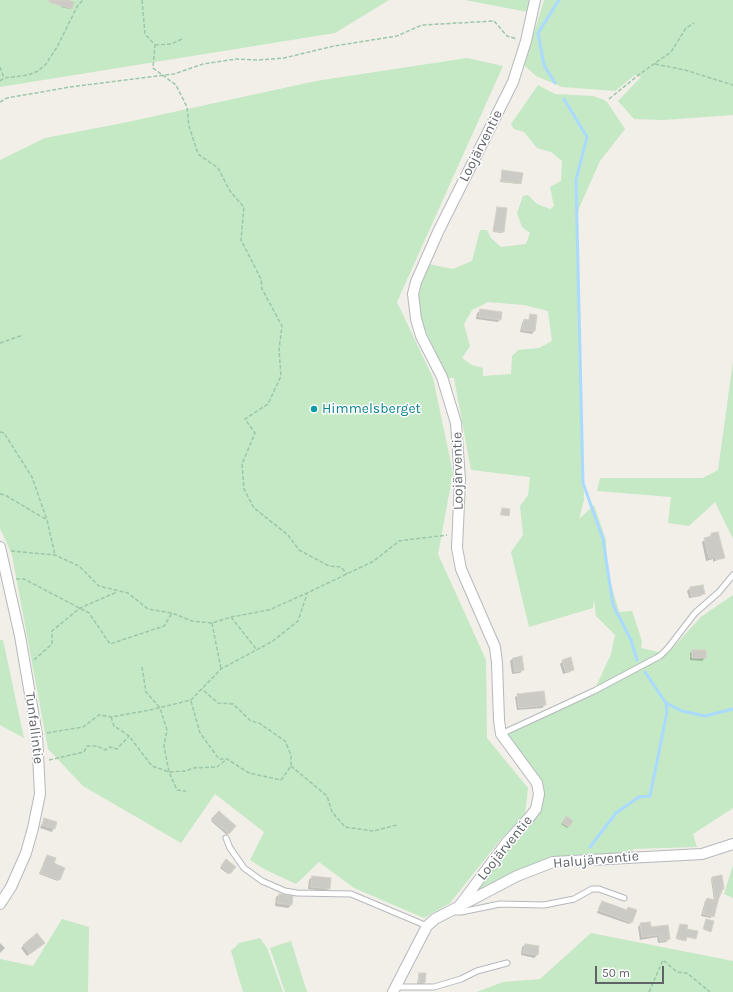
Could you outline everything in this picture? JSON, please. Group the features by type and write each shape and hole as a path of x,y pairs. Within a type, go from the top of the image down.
{"street":[{"name":"Loojärventie","path":"460,905 507,842 536,808 539,794 537,783 502,734 498,720 497,663 495,647 461,569 457,548 460,480 456,423 442,377 421,336 416,319 413,294 416,282 438,232 513,82 526,41 535,0"},
{"name":"Tunfallintie","path":"0,904 11,887 26,853 40,794 37,734 24,658 1,549"},
{"name":"Halujärventie","path":"394,990 427,926 447,912 517,876 553,862 702,854 733,844"}],"lane":[{"path":"502,734 594,691 660,656 695,613 719,592 733,575"},
{"path":"226,838 230,848 244,868 262,881 285,891 297,893 351,894 427,926"},
{"path":"447,912 461,912 500,904 544,905 574,899 592,889 599,889 624,898"},
{"path":"394,990 434,987 461,979 477,971 507,963"}],"path":[{"path":"0,81 4,78 38,71 46,64 57,47 78,5 83,0"},
{"path":"142,0 145,34 155,45 153,68 176,85 187,107 189,126 198,154 218,168 230,191 244,207 240,240 261,279 262,289 282,326 278,350 281,376 268,404 245,418 255,433 242,464 244,489 254,508 288,535 299,550 329,566 341,567 347,574"},
{"path":"0,102 7,98 35,92 101,82 129,80 162,74 174,74 203,64 236,59 258,60 284,58 334,46 396,36 422,25 494,21 507,36 526,41"},
{"path":"609,100 671,52 686,28 694,23"},
{"path":"155,45 172,44 182,39"},
{"path":"655,64 685,70 733,85"},
{"path":"0,67 4,78"},
{"path":"0,343 23,335"},
{"path":"0,432 4,433 32,477 47,520 55,555"},
{"path":"0,494 5,495 47,520"},
{"path":"1,549 55,555 80,566 99,586 118,592 128,593 148,609 172,613 192,621 212,623 231,617 269,610 374,561 399,541 457,534"},
{"path":"8,580 24,579 89,613 110,644 164,626 172,613"},
{"path":"24,658 35,660 52,644 52,631 80,608 118,592"},
{"path":"37,734 83,727 99,715 111,717 160,708 191,700 221,669 273,641 298,621 307,593"},
{"path":"231,617 257,650"},
{"path":"212,623 221,669"},
{"path":"142,667 146,692 160,708 167,730 164,746 170,772 177,790 186,791"},
{"path":"191,700 200,733 219,759 227,759 249,773 281,780 291,766 291,755 285,741 259,723 251,721 233,704 218,703 202,689"},
{"path":"111,717 114,726 130,736 152,766 170,772 186,771 193,768 217,767 227,759"},
{"path":"39,762 84,752 87,746 97,746 105,750 110,747 118,749 130,736"},
{"path":"291,766 327,796 332,812 346,827 373,831 396,824"},
{"path":"650,992 663,960 677,972 687,973 710,992"}],"green space":[{"path":"0,0 389,0 335,33 0,87"},
{"path":"465,0 531,0 528,12"},
{"path":"544,0 733,0 733,115 663,120 634,119 618,101 641,77 635,75 615,91 562,87 536,76 524,65"},
{"path":"467,58 503,66 397,302 433,378 453,473 438,554 486,660 487,738 528,788 525,815 501,839 450,903 424,918 354,888 319,862 296,884 264,869 250,860 264,832 215,794 181,843 83,786 48,749 12,555 0,528 0,160 45,138 123,123 316,81"},
{"path":"538,85 555,94 593,96 602,99 607,102 625,129 600,161 579,208 577,221 584,500 579,519 594,505 606,540 607,570 619,612 632,611 642,641 641,648 667,654 701,617 733,595 733,808 693,834 697,847 633,849 631,857 553,862 460,905 529,818 539,794 501,734 594,691 611,654 615,635 596,616 594,598 593,608 529,627 511,552 523,535 520,506 528,495 530,477 471,470 454,378 448,378 427,334 417,308 420,287 428,264 453,269 472,261 480,230 487,230 491,238 501,247 526,244 530,233 522,227 517,213 523,196 528,195 537,204 550,209 554,206 550,187 561,181 562,161 551,152 537,148 524,132 514,129 511,124","holes":["488,302 524,305 548,311 552,341 539,348 518,350 512,356 511,374 483,376 483,368 472,365 462,358 470,346 464,324 472,310"]},
{"path":"733,361 733,539 715,502 689,526 668,523 671,497 597,491 600,478 703,478 718,470"},
{"path":"0,640 3,640 24,738 0,725"},
{"path":"733,865 733,898 724,894"},
{"path":"62,919 89,927 88,992 0,992 0,959 33,966"},
{"path":"591,933 733,961 733,992 477,992 503,982 540,979"},
{"path":"260,938 267,948 283,992 243,992 231,951 239,943"},
{"path":"291,941 307,992 285,992 270,948"}],"building":[{"path":"49,0 67,0 74,2 72,9 49,2"},
{"path":"502,170 523,173 521,184 501,181"},
{"path":"497,207 507,208 504,232 493,231"},
{"path":"480,309 502,312 501,320 479,317"},
{"path":"530,314 537,315 535,331 522,330 524,319 529,320"},
{"path":"502,508 510,509 509,516 501,514"},
{"path":"718,532 725,558 716,560 715,557 709,558 704,538 712,536 711,533"},
{"path":"703,585 705,594 691,596 690,587"},
{"path":"692,650 706,650 706,658 692,658"},
{"path":"522,656 524,670 515,672 513,658"},
{"path":"571,657 574,670 566,672 562,660"},
{"path":"544,691 546,705 519,708 517,694"},
{"path":"219,811 236,826 229,834 211,819"},
{"path":"566,816 573,821 569,827 562,823"},
{"path":"44,818 57,822 55,829 42,825"},
{"path":"47,855 56,858 54,863 65,868 60,880 40,873"},
{"path":"226,859 236,867 230,874 221,866"},
{"path":"722,875 724,889 721,890 714,917 703,914 707,898 715,900 712,877"},
{"path":"312,876 331,878 330,889 311,887"},
{"path":"279,894 293,896 292,905 277,903"},
{"path":"602,901 627,910 628,907 637,910 632,923 598,910"},
{"path":"706,919 714,921 711,932 703,929"},
{"path":"650,922 651,927 668,925 670,939 660,941 659,935 642,937 640,923"},
{"path":"680,924 688,925 687,929 698,931 696,939 687,937 686,941 676,938"},
{"path":"37,933 45,943 30,954 23,945"},
{"path":"525,944 539,946 538,955 523,953"},
{"path":"419,973 426,973 425,983 418,983"}],"waterway":[{"path":"555,83 544,65 538,33 559,0"},
{"path":"564,99 587,137 576,180 583,483 603,539 613,605 631,640 637,660"},
{"path":"645,672 666,703 682,711 705,716 733,709"},
{"path":"590,847 616,813 639,797 650,796 667,712 666,703"}],"place":[{"name":"Himmelsberget","path":"314,409"}]}
